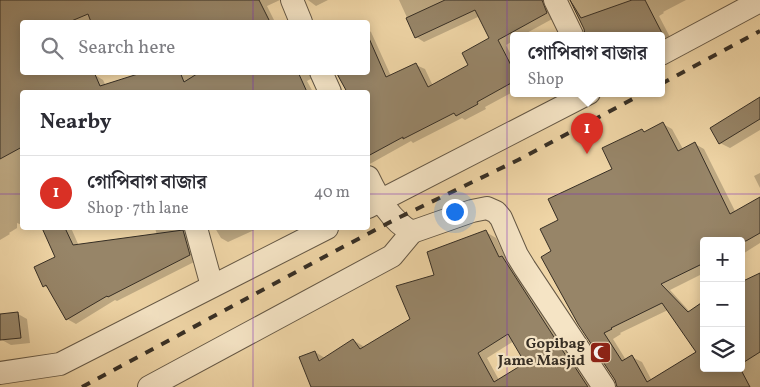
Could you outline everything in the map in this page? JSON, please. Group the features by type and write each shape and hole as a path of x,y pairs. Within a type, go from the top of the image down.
{"street":[{"path":"292,0 300,20"},
{"path":"555,0 571,32"},
{"path":"665,52 760,1"},
{"path":"322,75 329,90"},
{"path":"374,204 581,97"},
{"path":"370,186 374,204"},
{"path":"374,204 387,210 412,232"},
{"path":"149,387 392,256 412,232 472,211 487,208 496,212 501,218 517,255 604,387"},
{"path":"197,230 212,286"},
{"path":"0,373 60,364 323,230"}],"building":[{"path":"0,0 259,0 269,20 90,20 88,14 74,20 20,20 20,75 95,75 100,86 135,75 181,75 184,82 195,75 299,75 306,90 20,90 20,148 0,159"},
{"path":"445,0 542,0 547,13 498,40 510,63 510,84 456,116 454,113 370,155 370,90 346,90 338,75 370,75 370,41 386,77 416,63 428,87 468,65 462,53 489,38 475,10 415,38 406,18"},
{"path":"570,0 581,18 632,0 645,0 661,32 584,32"},
{"path":"760,97 760,119 719,144 710,128"},
{"path":"663,122 678,151 695,142 730,214 760,197 760,233 746,241 745,237 700,237 700,265 661,284 688,312 700,304 700,372 742,372 750,387 617,387 615,380 578,324 541,257 551,251 540,229 558,220 548,199 612,169 602,148 642,129 644,132","holes":["662,303 696,352 647,382 632,355 622,361 604,333"]},
{"path":"43,230 66,230 73,245 183,230 190,255 107,296 66,320 46,285 43,287 34,267 55,257"},
{"path":"486,230 499,257 502,256 588,387 311,387 299,357 315,351 319,361 353,339 360,349 410,319 396,286 434,275 427,252","holes":["508,334 525,363 494,382 478,353"]},
{"path":"760,273 760,352 745,361 745,282 745,280"},
{"path":"18,312 21,338 0,340 0,314"}],"railway":[{"path":"665,82 760,31"},
{"path":"82,387 396,219 518,160 636,97"}],"place":[{"name":"গোপিবাগ বাজার","path":"587,154"},
{"name":"Gopibag Jame Masjid","path":"601,352"}]}
